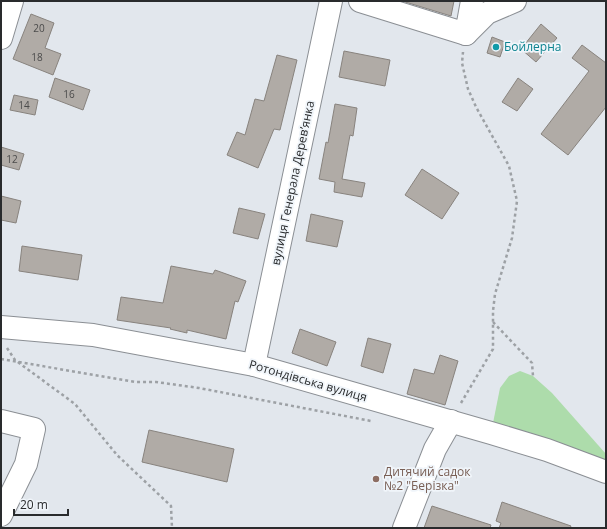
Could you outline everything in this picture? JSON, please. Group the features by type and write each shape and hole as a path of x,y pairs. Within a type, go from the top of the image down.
{"street":[{"name":"вулиця Генерала Деревʼянка","path":"254,365 331,1"},
{"path":"360,1 466,34"},
{"path":"466,34 472,1"},
{"path":"466,34 486,13 515,1"},
{"path":"1,38 8,2"},
{"name":"Ротондівська вулиця","path":"2,335 93,335 254,365 548,450 606,472"},
{"path":"1,421 34,429 26,464 1,515"},
{"path":"404,528 435,449 451,421"}],"path":[{"path":"451,421 493,349 495,294 512,238 517,201 509,166 476,107 468,89 462,63 466,34"},
{"path":"493,322 532,363 534,376"},
{"path":"2,335 15,360 75,404 117,455 171,506 172,528"},
{"path":"1,358 135,382 156,382 199,388 372,421"}],"green space":[{"path":"520,371 533,376 552,393 606,454 606,472 491,433 500,388 509,376"}],"building":[{"path":"402,1 454,1 451,16"},
{"path":"31,14 54,23 45,48 61,54 53,75 13,59"},
{"path":"541,24 557,38 536,62 521,49"},
{"name":"Бойлерна","path":"492,37 505,42 500,57 487,53"},
{"path":"582,45 606,63 606,107 568,155 541,134 589,71 572,58"},
{"path":"344,51 390,60 385,86 339,77"},
{"path":"277,55 297,60 280,130 274,129 258,168 227,155 237,132 245,135 255,99 264,101"},
{"path":"55,78 90,90 83,110 49,97"},
{"path":"518,78 533,89 517,111 502,102"},
{"path":"14,95 38,100 35,115 10,110"},
{"path":"335,104 357,108 353,136 350,135 342,179 365,183 362,197 334,192 335,182 319,179 326,142 328,143"},
{"path":"1,147 24,154 19,170 1,165"},
{"path":"422,169 459,193 442,219 405,195"},
{"path":"1,196 21,201 16,223 1,220"},
{"path":"239,208 265,214 258,239 233,233"},
{"path":"311,214 343,221 337,247 306,241"},
{"path":"22,246 82,255 78,280 19,271"},
{"path":"171,266 213,274 215,270 246,281 238,302 235,301 226,339 187,330 187,333 170,329 171,328 117,320 121,297 163,303"},
{"path":"300,329 336,342 327,366 292,353"},
{"path":"368,338 391,344 383,373 361,366"},
{"path":"440,355 458,361 445,405 407,394 414,369 434,374"},
{"path":"149,430 234,449 227,482 142,462"},
{"path":"502,502 571,526 570,528 499,528 501,523 496,521"},
{"path":"432,506 491,525 490,528 424,528"}],"place":[{"name":"Бойлерна","path":"496,47"},
{"name":"Дитячий садок №2 \"Берізка\"","path":"376,479"}]}
